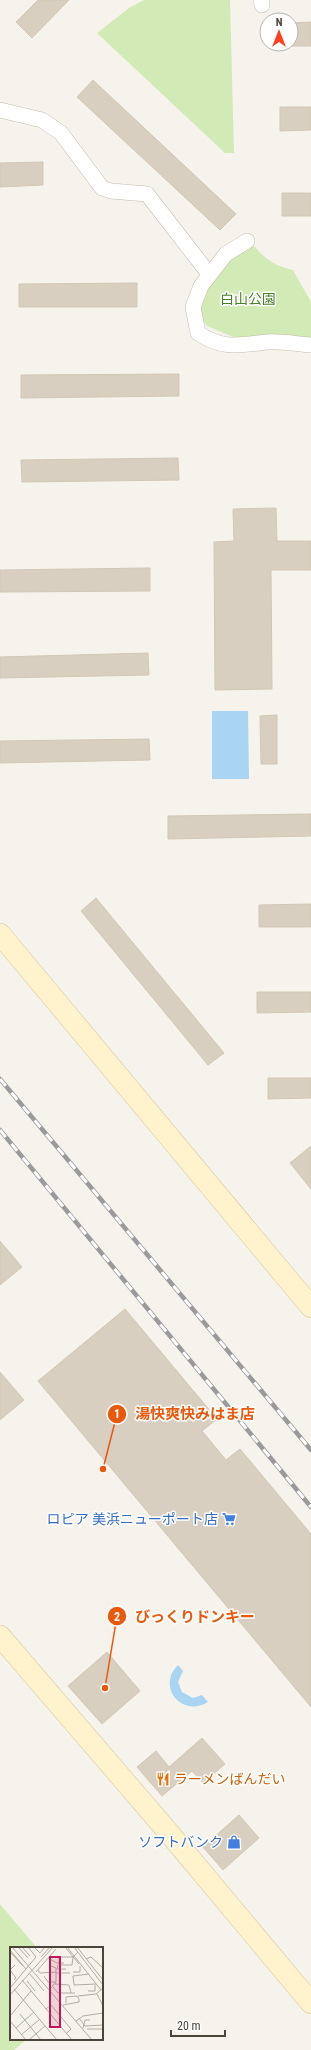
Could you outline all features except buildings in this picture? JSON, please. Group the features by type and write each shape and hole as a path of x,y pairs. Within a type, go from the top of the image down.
{"street":[{"path":"0,110 42,120 61,133 102,188 111,191 147,194 209,274"},
{"path":"247,240 226,254 201,286 193,307 198,333 210,342 231,346 268,342 311,345"},
{"path":"0,934 311,1307"},
{"path":"0,1636 169,1832 311,2003"}],"green space":[{"path":"144,0 230,0 234,153 225,153 97,33 129,8"},
{"name":"白山公園","path":"249,246 255,247 272,262 293,270 311,302 311,340 243,341 207,326 199,315 200,295 236,252"},
{"path":"0,1904 36,1947 10,1947 10,2040 26,2040 14,2050 0,2050"}],"water":[{"path":"212,711 248,711 249,779 212,779"},
{"path":"178,1665 183,1671 178,1682 182,1692 193,1698 202,1695 208,1702 198,1706 189,1706 181,1703 175,1698 171,1691 170,1682 172,1674"}],"railway":[{"path":"0,1079 311,1450"},
{"path":"0,1130 311,1507"}],"place":[{"name":"湯快爽快みはま店","path":"103,1469"},
{"name":"ロピア 美浜ニューポート店","path":"229,1519"},
{"name":"びっくりドンキー","path":"105,1688"},
{"name":"ラーメンばんだい","path":"163,1779"},
{"name":"ソフトバンク","path":"234,1842"}]}
